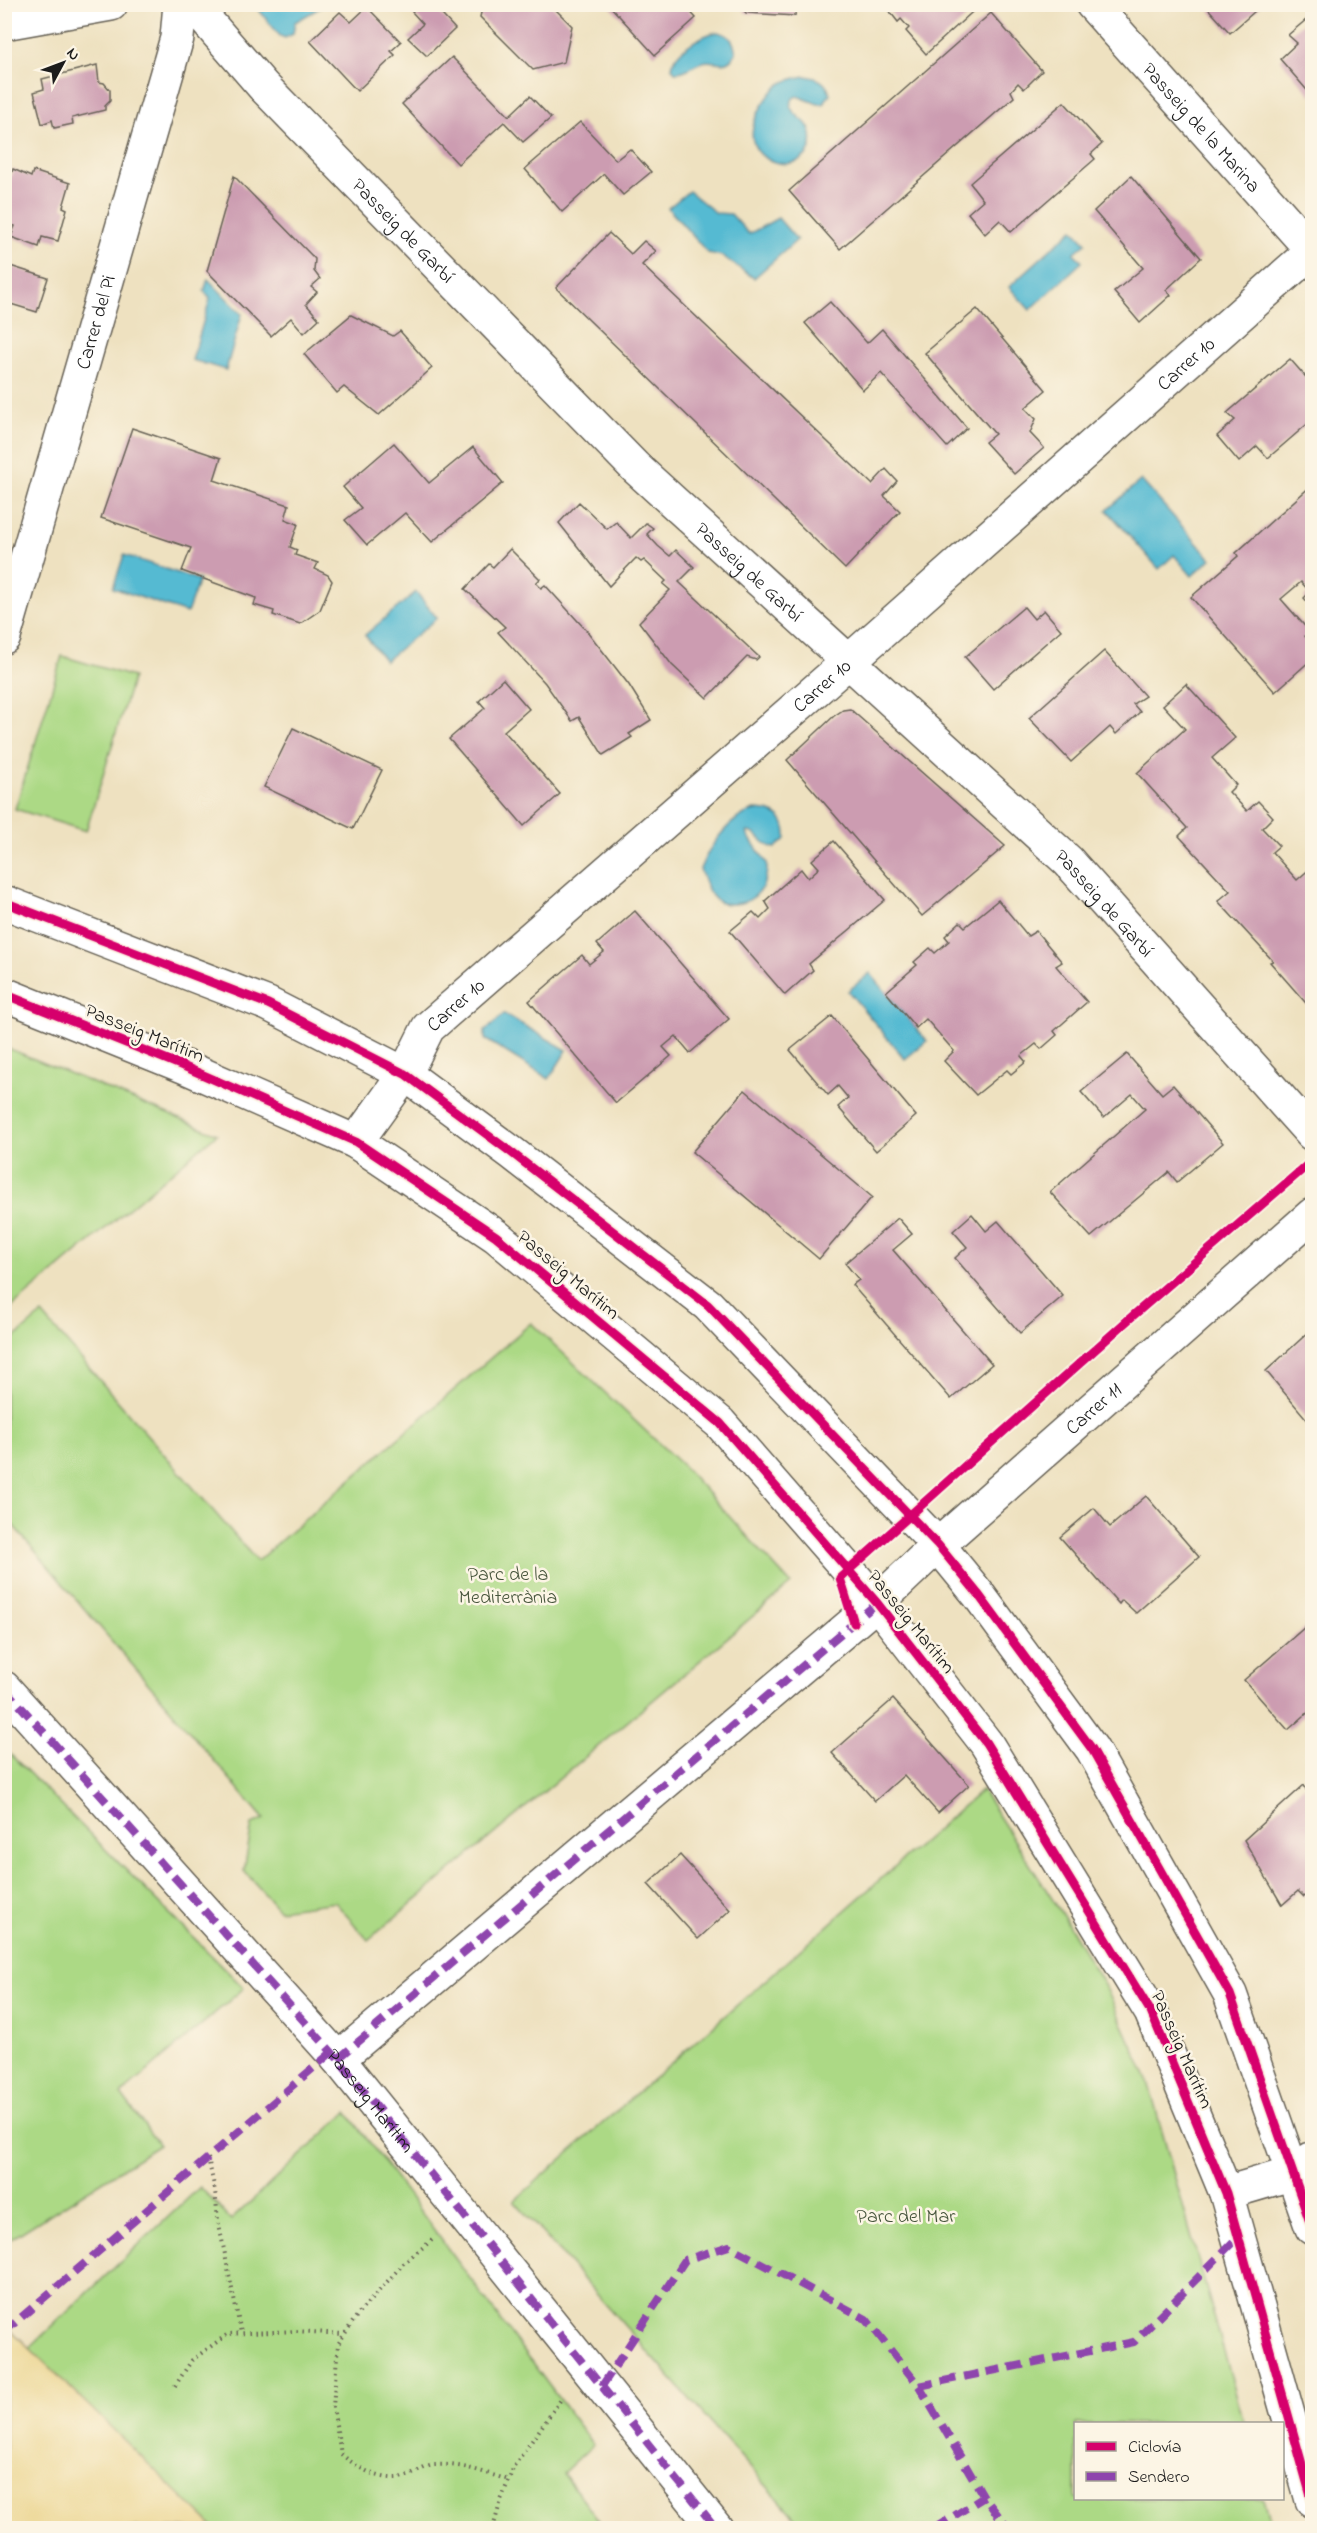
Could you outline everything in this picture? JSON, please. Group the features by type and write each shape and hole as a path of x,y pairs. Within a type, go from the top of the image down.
{"street":[{"path":"4,23 111,4"},
{"name":"Carrer del Pi","path":"4,637 174,49 180,4"},
{"name":"Passeig de Garbí","path":"192,4 263,86 636,467 1068,861 1312,1134"},
{"name":"Passeig de la Marina","path":"1092,4 1312,250"},
{"name":"Carrer 10","path":"356,1142 405,1074 428,1028 848,662 1312,250"},
{"path":"4,902 268,1004 405,1074 512,1153 708,1305 938,1545 978,1594 1092,1749 1230,1994 1304,2166 1312,2228"},
{"name":"Passeig Marítim","path":"4,994 183,1066 356,1142 496,1236 720,1422 877,1604 986,1743 1151,2012 1226,2193 1312,2500"},
{"name":"Carrer 11","path":"338,2059 877,1604 938,1545 1312,1215"},
{"name":"Passeig Marítim","path":"4,1688 338,2059 716,2529"},
{"path":"1226,2193 1304,2166"}],"path":[{"path":"208,2158 241,2333"},
{"path":"464,2215 405,2262 358,2314 338,2344 333,2407 341,2454 354,2465 381,2477 406,2477 433,2465 466,2466 509,2480"},
{"path":"175,2386 192,2360 228,2334 296,2331 345,2334"},
{"path":"493,2529 514,2466 586,2367"}],"green space":[{"path":"62,656 133,677 86,831 15,809"},
{"path":"5,1047 217,1134 5,1313"},
{"name":"Parc de la Mediterrània","path":"42,1314 257,1561 531,1323 684,1467 791,1584 368,1940 335,1902 279,1910 244,1871 252,1824 264,1819 5,1516 5,1346"},
{"path":"4,1748 244,1988 121,2094 159,2145 5,2243"},
{"name":"Parc del Mar","path":"982,1790 1060,1911 1107,1990 1147,2078 1244,2422 1074,2422 1074,2500 1264,2500 1273,2528 804,2528 514,2201"},
{"path":"347,2112 593,2445 563,2473 604,2528 213,2528 27,2350 200,2187 231,2220"}],"sand":[{"path":"5,2324 206,2520 213,2528 5,2528"}],"water":[{"path":"258,5 325,5 295,22 293,34 285,38 280,36 259,10"},
{"path":"717,32 725,34 733,42 736,53 732,58 724,63 702,62 686,70 675,72 672,68 674,62 683,50 696,40"},
{"path":"805,76 820,81 830,94 823,104 797,96 793,98 790,106 792,110 810,129 810,149 801,159 788,163 774,162 762,155 754,144 753,127 762,106 779,85"},
{"path":"689,191 716,213 731,214 749,234 778,218 797,240 754,278 722,256 708,253 668,208"},
{"path":"1073,229 1086,243 1074,253 1082,262 1030,310 1009,287"},
{"path":"208,279 242,314 226,370 192,360 210,299 204,291"},
{"path":"1141,480 1211,559 1192,576 1174,555 1159,569 1107,510"},
{"path":"124,555 199,580 187,613 113,588"},
{"path":"416,592 437,618 385,661 365,635"},
{"path":"754,810 768,811 778,816 784,825 786,839 775,848 767,845 755,834 747,832 767,863 763,885 749,900 733,904 721,903 709,892 700,869 721,834 736,819"},
{"path":"870,973 927,1041 905,1059 848,991"},
{"path":"504,1014 567,1050 549,1079 485,1039 485,1031"}],"building":[{"path":"419,4 432,4 455,29 427,56 408,38 423,24 412,12"},
{"path":"483,4 550,4 572,26 564,62 533,70 480,17"},
{"path":"738,4 796,4 795,16 746,13"},
{"path":"884,4 981,4 926,54 906,31 909,28 901,19 898,22"},
{"path":"1204,4 1263,4 1230,33"},
{"path":"609,5 684,5 696,18 655,55"},
{"path":"367,7 401,42 391,51 395,55 357,91 310,41 340,12 351,22"},
{"path":"991,13 1042,71 1024,89 1018,83 1011,91 1014,97 840,249 789,191"},
{"path":"1307,19 1312,26 1312,96 1280,59 1297,43 1288,35"},
{"path":"452,57 509,116 530,96 551,118 523,142 504,122 458,164 402,104"},
{"path":"97,65 99,82 104,83 110,90 110,101 105,106 105,110 72,118 73,124 54,128 52,120 42,124 34,92 44,89 42,79"},
{"path":"1064,102 1102,144 1091,154 1095,159 1011,232 1000,220 985,234 968,213 983,200 970,183"},
{"path":"580,122 616,160 630,149 651,172 623,195 604,174 562,212 525,169"},
{"path":"13,169 31,177 33,171 70,183 63,207 67,209 58,241 42,237 39,247 11,237 15,226 4,223 4,195"},
{"path":"234,176 315,259 314,271 320,279 311,287 317,292 306,304 319,319 304,333 291,318 271,336 207,271"},
{"path":"1131,176 1201,258 1166,290 1171,295 1140,323 1114,292 1143,268 1094,211"},
{"path":"609,233 631,254 644,241 656,251 642,265 872,484 886,469 897,481 884,496 900,511 845,569 556,288"},
{"path":"4,264 48,278 37,312 4,302"},
{"path":"830,302 867,343 882,329 967,428 947,447 881,373 863,390 805,323"},
{"path":"977,309 1046,390 1025,408 1036,419 1030,433 1044,448 1014,474 985,442 995,434 925,353"},
{"path":"351,315 393,336 400,331 432,368 379,415 344,387 337,393 304,354"},
{"path":"1290,359 1312,384 1312,420 1268,458 1257,446 1239,462 1217,436 1235,420 1227,413"},
{"path":"132,428 221,458 214,480 289,505 285,519 298,524 290,547 297,550 295,555 318,563 315,569 328,575 332,581 320,610 300,624 273,615 274,611 254,605 256,598 182,571 191,548 101,518"},
{"path":"394,443 429,483 473,447 503,483 432,542 405,513 367,545 345,520 361,508 343,487"},
{"path":"1312,485 1312,607 1304,598 1310,592 1301,582 1281,599 1310,632 1305,636 1312,645 1312,659 1275,692 1191,597 1238,556 1236,553"},
{"path":"579,502 607,529 616,522 631,538 646,523 653,528 647,534 658,546 670,556 676,550 694,567 679,582 759,657 756,660 747,657 707,698 672,665 639,622 670,590 663,584 666,581 644,560 641,562 636,558 609,586 559,523"},
{"path":"510,549 540,579 536,583 541,588 545,585 587,631 629,685 651,720 629,734 632,737 603,755 579,717 572,721 545,683 498,632 505,627 465,589 489,564 493,567"},
{"path":"1024,607 1034,619 1044,610 1061,630 993,689 965,657"},
{"path":"1104,651 1145,696 1133,704 1140,712 1116,734 1110,727 1071,762 1029,718"},
{"path":"503,679 529,709 504,731 560,794 524,826 449,739 485,708 479,701"},
{"path":"1186,684 1235,738 1212,758 1236,785 1229,792 1247,811 1258,801 1273,817 1262,828 1279,846 1272,852 1297,880 1312,867 1312,1010 1270,962 1273,961 1218,901 1230,891 1179,836 1187,828 1137,773 1185,729 1163,705"},
{"path":"850,709 1005,846 922,916 787,760 834,716 843,710"},
{"path":"293,728 382,770 353,829 264,787"},
{"path":"834,841 885,900 809,964 813,970 785,995 730,931 753,912 760,919 770,909 765,901 801,869 808,878 819,868 812,860"},
{"path":"998,900 1028,936 1036,931 1062,962 1056,966 1087,1002 1054,1031 1057,1035 1041,1049 1036,1044 1021,1056 1026,1062 1011,1074 1007,1070 976,1095 944,1061 954,1051 926,1019 916,1028 886,992 917,965 914,962 930,948 935,953 949,941 945,936 960,922 965,927"},
{"path":"635,911 729,1019 690,1053 676,1036 663,1047 671,1056 616,1103 529,1001 582,955 589,964 604,952 597,944"},
{"path":"832,1016 916,1116 876,1151 838,1107 848,1098 838,1086 828,1095 790,1050"},
{"path":"1127,1054 1162,1094 1173,1085 1223,1143 1177,1182 1169,1172 1091,1237 1050,1192 1145,1109 1132,1094 1104,1118 1081,1092"},
{"path":"745,1090 872,1197 819,1259 692,1152"},
{"path":"972,1214 986,1231 998,1221 1063,1296 1020,1333 955,1258 967,1247 953,1231"},
{"path":"898,1218 912,1234 893,1250 992,1364 951,1399 852,1285 859,1280 845,1263"},
{"path":"1312,1329 1312,1419 1309,1422 1266,1371"},
{"path":"1146,1496 1199,1557 1136,1613 1122,1600 1119,1604 1060,1537 1094,1508 1110,1527"},
{"path":"1312,1621 1312,1709 1288,1730 1244,1680"},
{"path":"893,1699 969,1785 938,1813 904,1775 875,1801 832,1753"},
{"path":"1304,1785 1308,1794 1312,1790 1312,1890 1304,1897 1298,1891 1282,1905 1244,1840"},
{"path":"680,1855 730,1910 698,1939 648,1884"}],"marked path":[{"path":"338,2059 877,1603"},
{"path":"4,1688 338,2059 716,2528"},
{"path":"4,2332 332,2052"},
{"path":"919,2386 1134,2342 1238,2237"},
{"path":"602,2386 685,2260 729,2246 866,2319 919,2386 984,2497 1008,2528"},
{"path":"935,2528 984,2497"}],"cycle path":[{"path":"4,902 268,1004 405,1074 512,1153 708,1305 938,1545 978,1594 1092,1749 1230,1994 1312,2228"},
{"path":"4,994 183,1066 356,1142 496,1236 720,1423 877,1603 986,1743 1151,2012 1226,2193 1312,2500"},
{"path":"854,1623 840,1578 1128,1320 1312,1161"}]}
